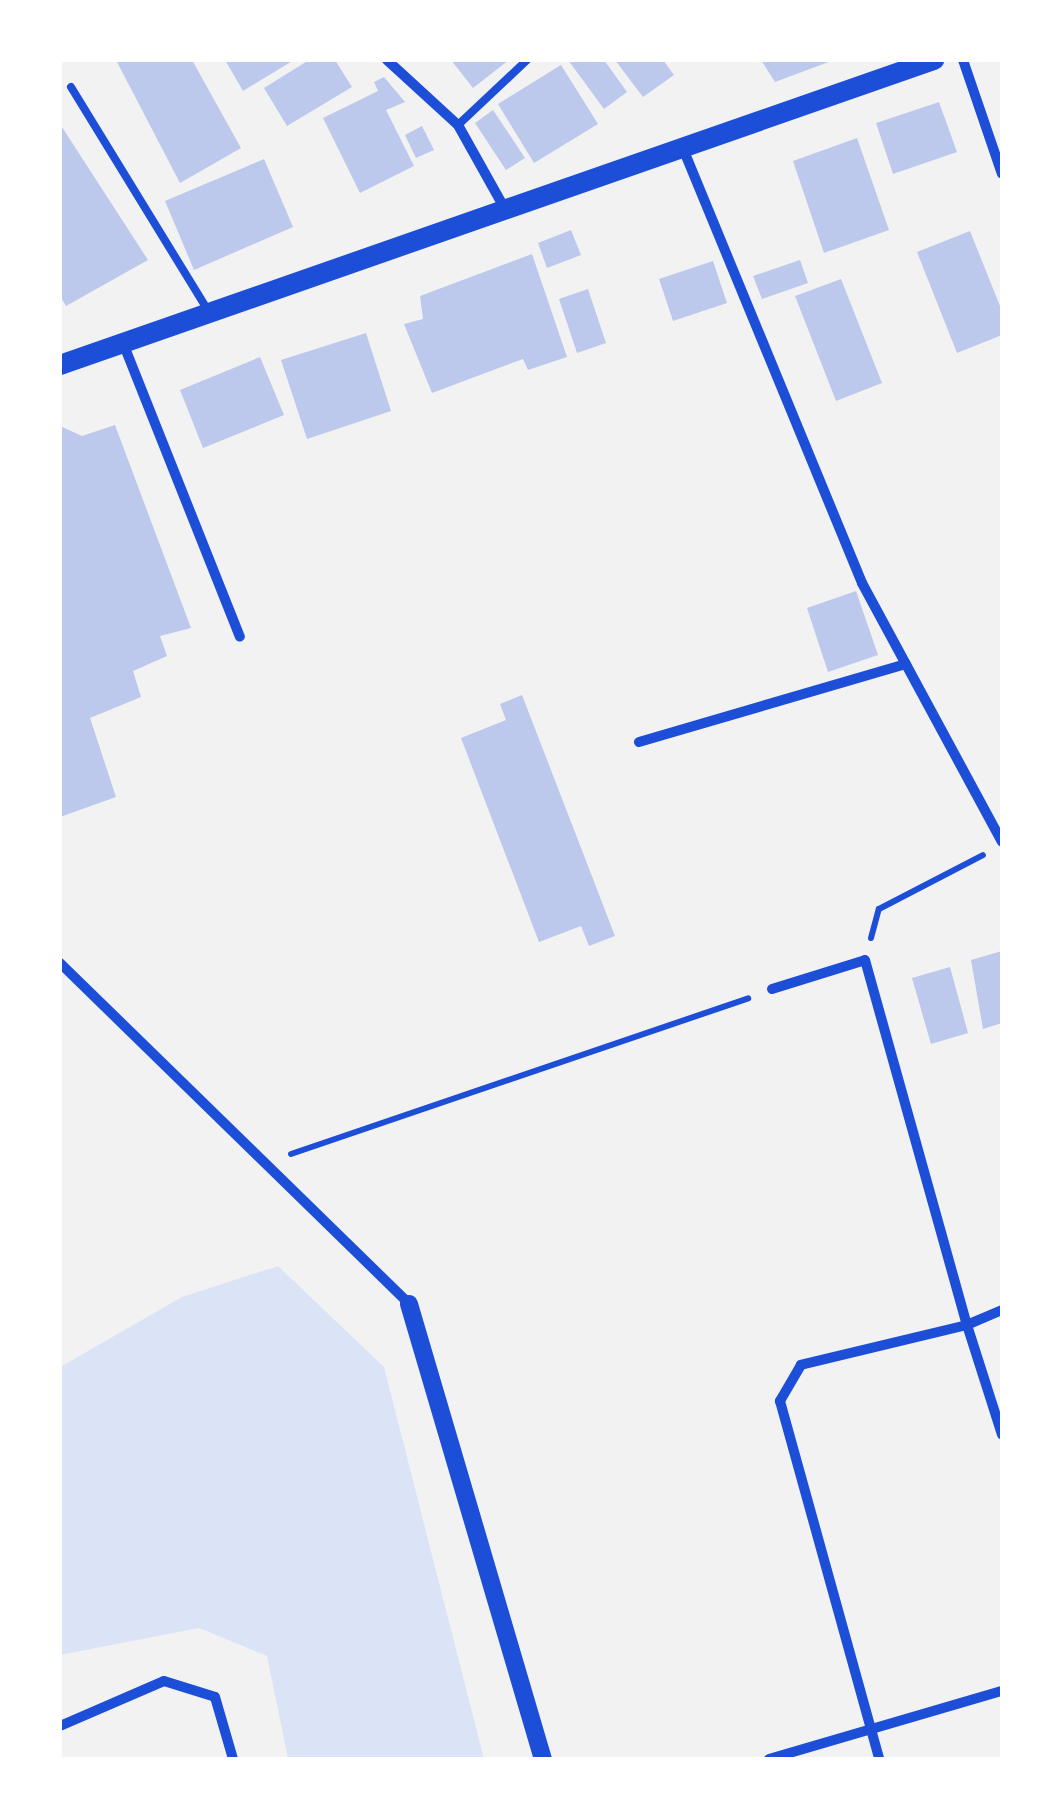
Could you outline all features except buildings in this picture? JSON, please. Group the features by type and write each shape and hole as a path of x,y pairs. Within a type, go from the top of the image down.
{"main road":[{"path":"60,364 684,151 923,62"}],"street":[{"path":"387,60 458,125 506,210"},
{"path":"963,60 1002,174"},
{"path":"684,151 862,583 1002,843"},
{"path":"123,343 240,637"},
{"path":"639,742 906,664"},
{"path":"772,989 865,960 967,1326 1002,1435"},
{"path":"60,963 409,1304 543,1759"},
{"path":"879,1759 780,1400 801,1365 967,1326 1002,1310"},
{"path":"60,1726 164,1681 215,1698 233,1759"},
{"path":"769,1759 1002,1691"}],"lane":[{"path":"458,125 526,60"},
{"path":"71,87 209,313"}],"path":[{"path":"865,960 880,909 1002,843"},
{"path":"265,1163 772,989"}],"shaded area":[{"path":"278,1266 384,1367 484,1759 288,1759 267,1656 199,1628 60,1655 60,1367 182,1297"}]}
